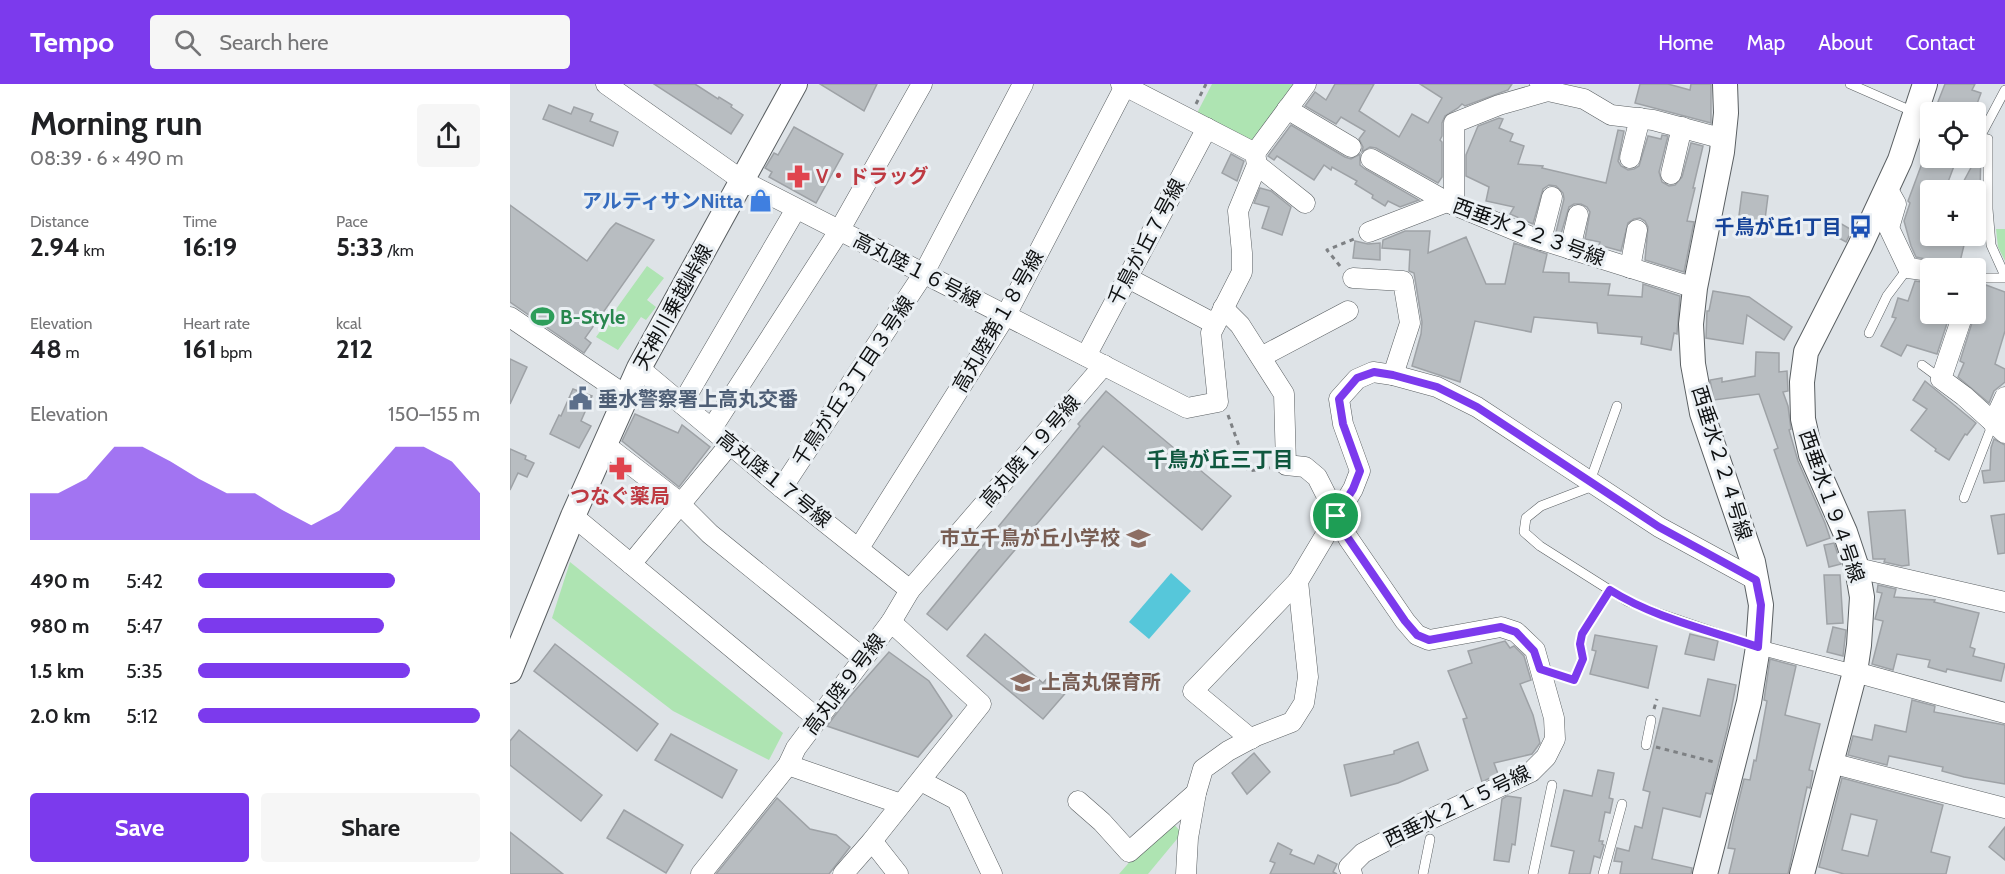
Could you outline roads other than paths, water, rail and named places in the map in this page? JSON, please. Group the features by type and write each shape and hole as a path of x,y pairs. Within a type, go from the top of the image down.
{"street":[{"name":"高丸陸１６号線","path":"606,84 743,181 1187,408 1218,402 1211,333 1219,316"},
{"name":"天神川乗越峠線","path":"510,671 573,516 639,368 795,84"},
{"path":"712,428 839,231 922,84"},
{"name":"千鳥が丘３丁目３号線","path":"782,488 924,273 1023,84"},
{"path":"1219,316 1242,272 1238,211 1256,159 1287,109 1306,84"},
{"name":"西垂水２２４号線","path":"1705,874 1749,702 1758,647 1761,605 1753,562 1702,413 1693,364 1691,324 1695,288 1724,139 1725,84"},
{"name":"西垂水１９４号線","path":"1802,874 1855,672 1862,597 1857,568 1845,532 1811,455 1803,419 1802,382 1806,352 1861,244 1900,160 1917,118 1925,84"},
{"path":"1123,85 1207,128 1256,159 1305,203"},
{"name":"高丸陸第１８号線","path":"858,548 1006,315 1123,85"},
{"path":"1369,232 1451,203 1454,123 1544,88 1584,99 1611,115 1640,118 1724,139"},
{"path":"1287,109 1351,147"},
{"path":"1630,158 1640,118"},
{"name":"千鳥が丘７号線","path":"1095,361 1128,278 1207,128"},
{"path":"1671,174 1682,128"},
{"name":"西垂水２２３号線","path":"1371,159 1451,203 1541,240 1695,288"},
{"path":"1887,188 1896,204 1889,228 1908,268 1920,270"},
{"path":"1541,240 1552,197"},
{"path":"682,404 796,208"},
{"path":"1570,249 1578,215"},
{"path":"1630,268 1637,230"},
{"path":"1128,278 1240,325 1261,357 1348,311"},
{"path":"1353,278 1403,281 1410,323 1393,375"},
{"path":"510,317 626,395"},
{"path":"1960,324 1941,379 1964,396 1999,428"},
{"name":"西垂水２１５号線","path":"1261,357 1284,394 1286,465 1305,467 1317,477 1348,538 1405,621 1417,635 1429,640 1501,627 1516,632 1534,651 1554,718 1555,739 1546,757 1531,772 1363,853 1349,867 1352,874"},
{"name":"高丸陸１９号線","path":"891,622 910,590 1095,361"},
{"name":"高丸陸１７号線","path":"639,368 782,488 910,590"},
{"path":"1251,739 1193,691 1298,581 1353,489 1360,471 1343,424 1339,399 1357,378 1374,372 1437,387 1477,407 1659,527 1756,580"},
{"path":"1999,428 2005,398"},
{"path":"604,444 680,503 710,534 864,658"},
{"path":"631,564 730,444"},
{"path":"573,516 818,719"},
{"path":"1857,568 2005,602"},
{"path":"1186,874 1188,838 1196,793 1203,770 1228,751 1292,722 1304,703 1308,677 1298,581"},
{"name":"高丸陸９号線","path":"701,874 788,765 796,748 891,622 981,704 921,781 843,874"},
{"path":"1758,647 2005,713"},
{"path":"1831,763 2005,808"},
{"path":"788,765 901,804"},
{"path":"921,781 957,800 992,874"},
{"path":"1078,801 1102,822 1129,852 1196,793"},
{"path":"872,841 898,874"}],"lane":[{"path":"1850,84 1917,118"},
{"path":"1986,128 2005,90"},
{"path":"1984,168 1992,245 2005,277 1986,278"},
{"path":"1869,333 1887,296 1908,268"},
{"path":"1922,365 1941,379"},
{"path":"1617,406 1593,483 1541,506 1527,518 1524,532 1540,546 1627,601 1758,647"},
{"path":"1964,498 1999,428"},
{"path":"1646,745 1651,720"},
{"path":"1533,874 1552,785"},
{"path":"1603,874 1622,804"},
{"path":"1423,874 1430,839"}],"water":[{"path":"1171,573 1191,591 1149,639 1129,622"}],"place":[{"name":"V・ドラッグ","path":"798,176"},
{"name":"アルティサンNitta","path":"761,201"},
{"name":"千鳥が丘1丁目","path":"1860,227"},
{"name":"B-Style","path":"542,317"},
{"name":"垂水警察署上高丸交番","path":"580,399"},
{"name":"つなぐ薬局","path":"620,468"},
{"name":"市立千鳥が丘小学校","path":"1138,538"},
{"name":"上高丸保育所","path":"1023,682"}],"district":[{"name":"千鳥が丘三丁目","path":"1220,460"}]}
